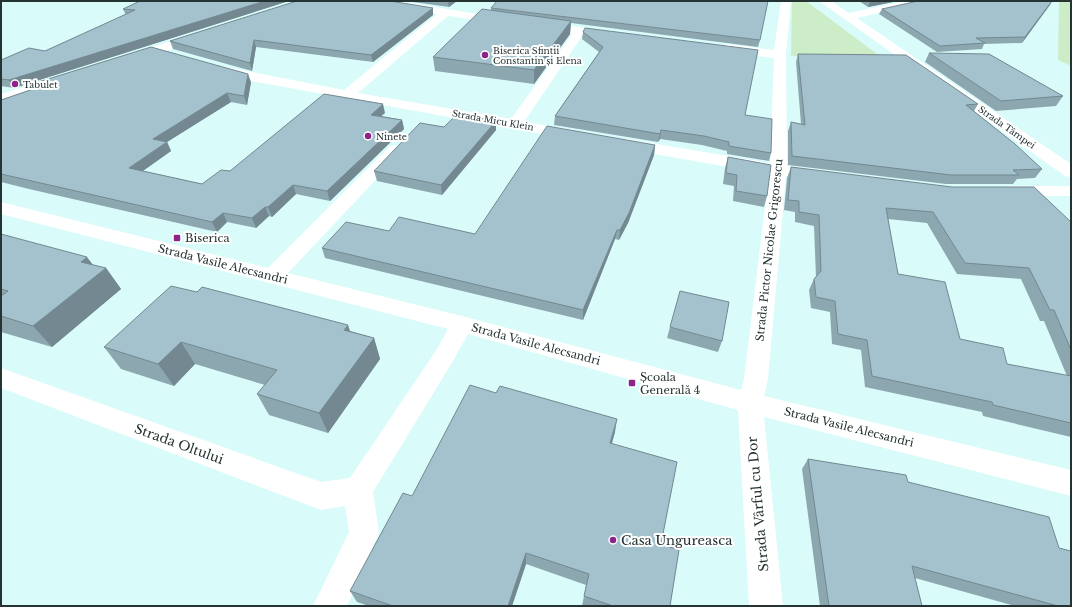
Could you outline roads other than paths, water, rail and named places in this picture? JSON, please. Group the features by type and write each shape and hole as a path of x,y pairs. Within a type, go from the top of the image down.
{"street":[{"path":"376,1 516,23"},
{"name":"Strada Pictor Nicolae Grigorescu","path":"750,403 756,379 778,170 780,55 786,1"},
{"name":"Strada Tâmpei","path":"824,1 1071,172"},
{"path":"847,17 920,1"},
{"path":"346,95 445,13"},
{"path":"532,25 580,32 626,36"},
{"path":"120,62 211,32"},
{"path":"515,124 580,32"},
{"path":"719,47 780,55"},
{"path":"157,50 180,57"},
{"name":"Strada Micu Klein","path":"207,66 251,77 346,95 778,170 831,177"},
{"path":"1,100 76,76"},
{"path":"273,276 434,110"},
{"path":"993,191 1071,191"},
{"name":"Strada Vasile Alecsandri","path":"1,208 462,324 750,403 1071,483"},
{"path":"330,606 364,533 358,490 445,355 462,324"},
{"name":"Strada Oltului","path":"1,378 321,496 358,490"},
{"name":"Strada Vârful cu Dor","path":"750,403 766,606"}],"place":[{"name":"Biserica Sfinții Constantin și Elena","path":"485,55"},
{"name":"Tabulet","path":"15,84"},
{"name":"Ninete","path":"368,136"},
{"name":"Biserica","path":"177,238"},
{"name":"Școala Generală 4","path":"632,383"},
{"name":"Casa Ungureasca","path":"613,540"}]}
